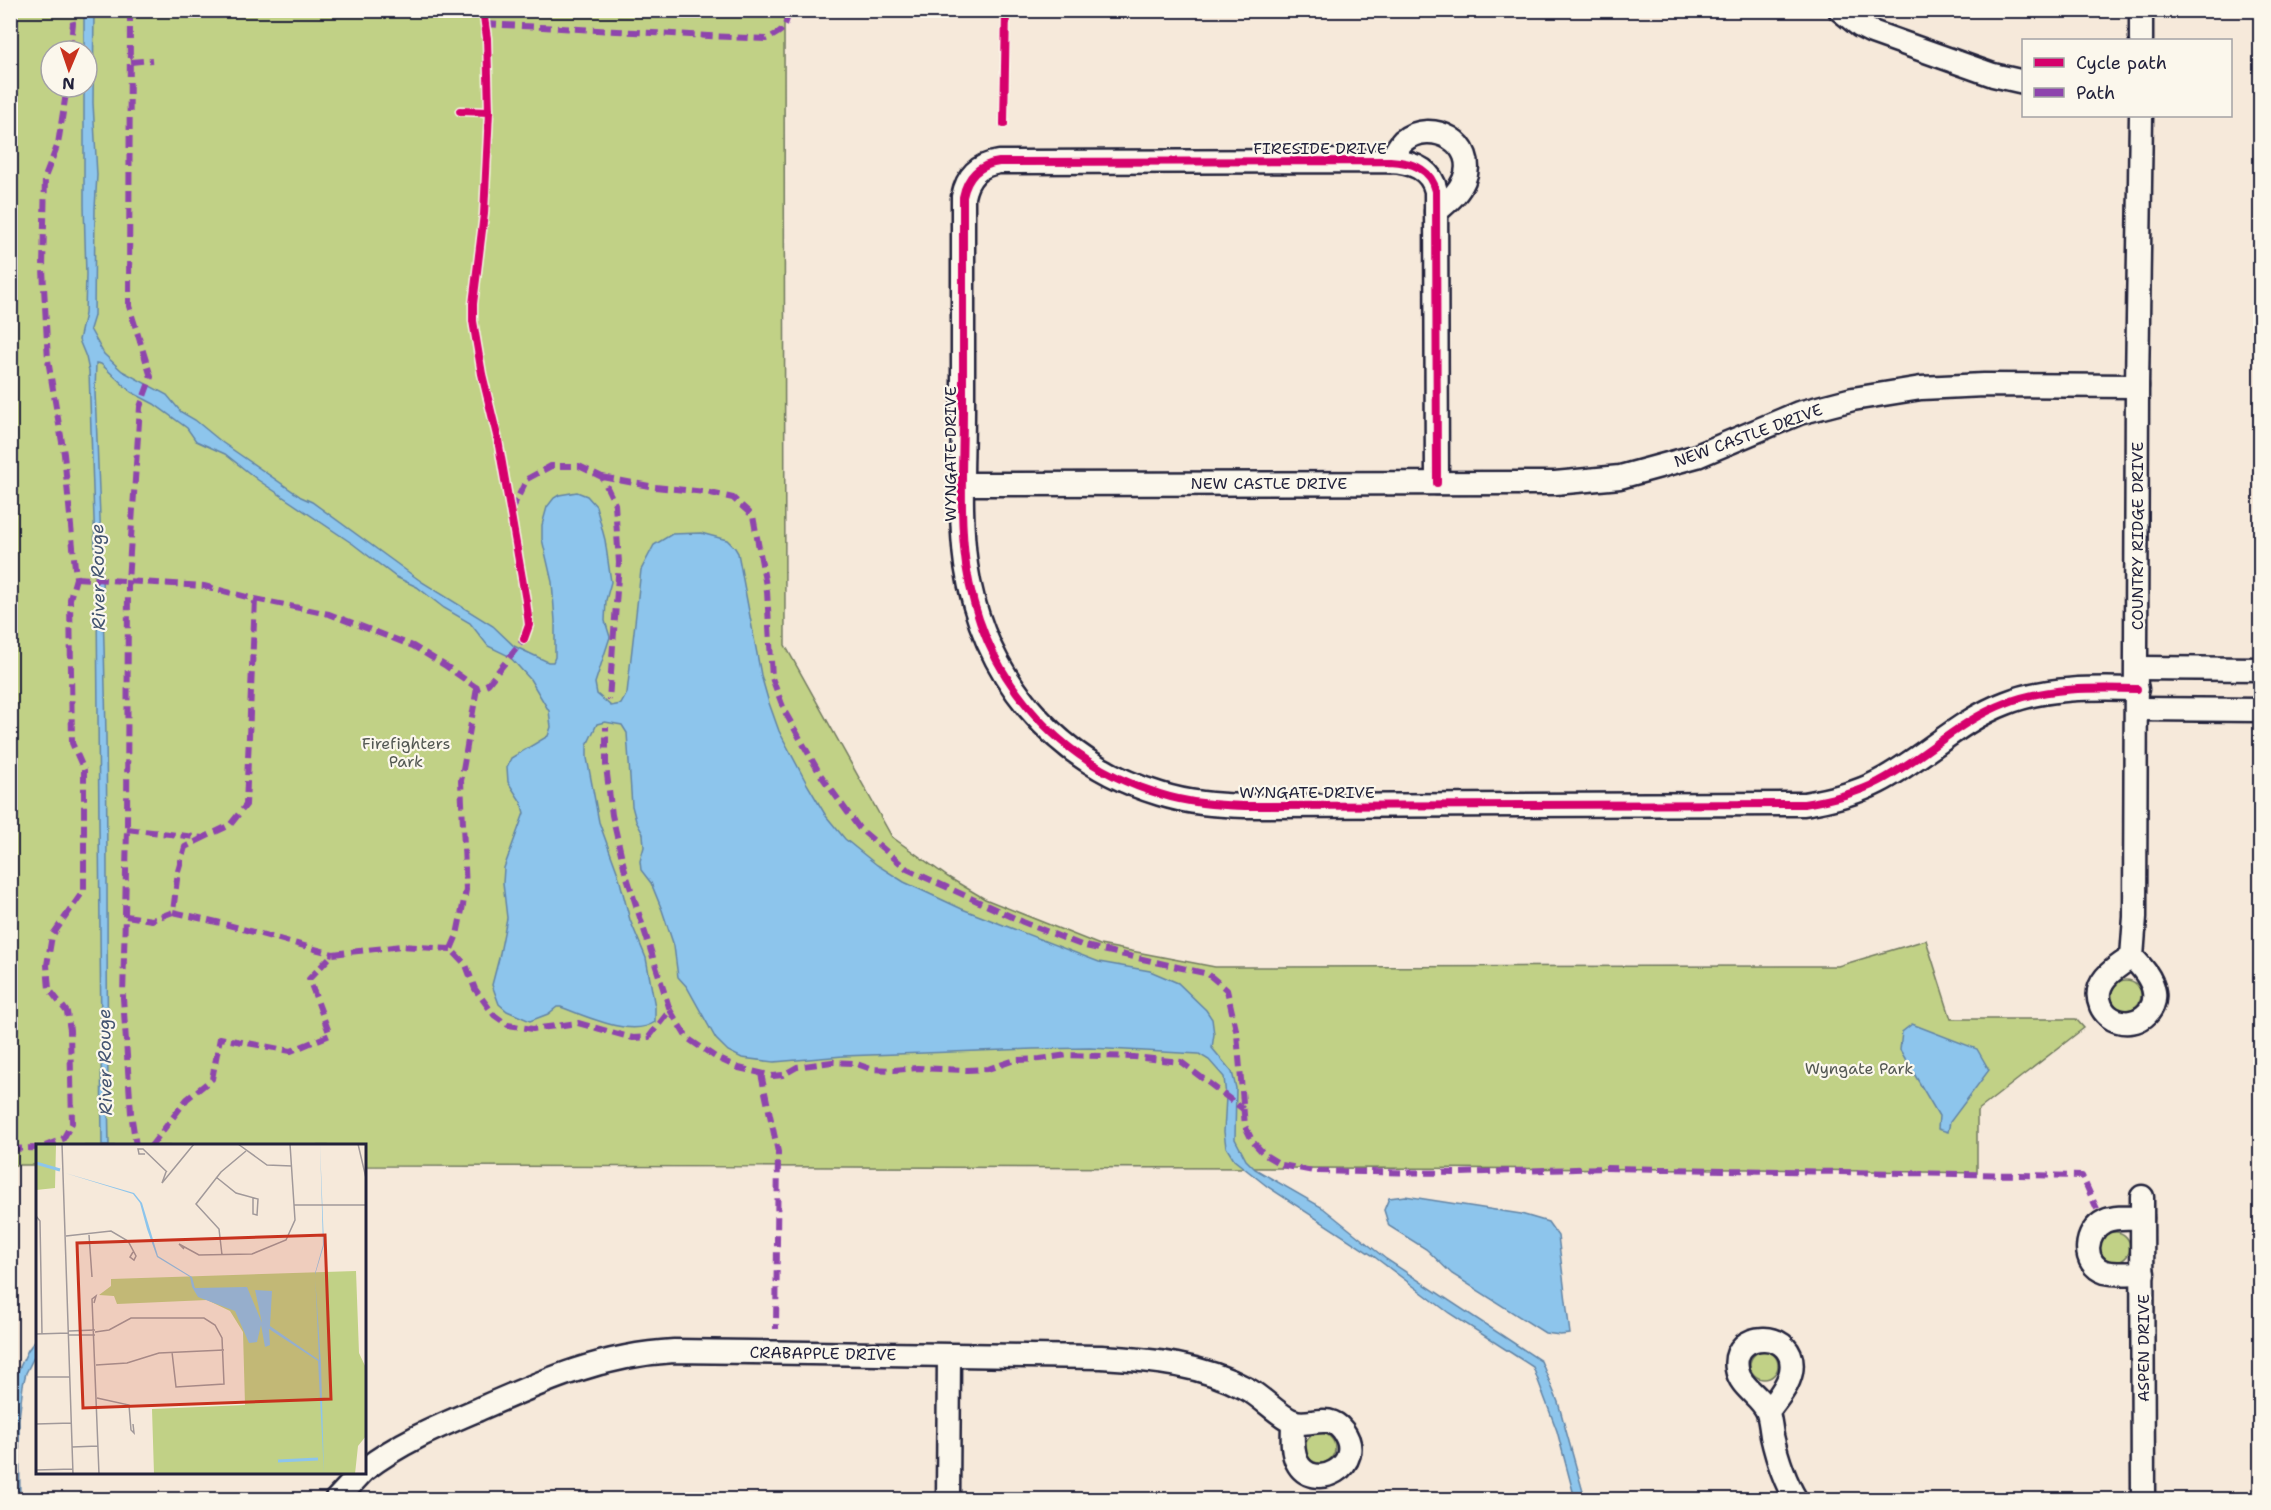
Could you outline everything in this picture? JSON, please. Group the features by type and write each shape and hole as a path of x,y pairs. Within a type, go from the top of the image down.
{"street":[{"path":"1840,10 1860,26 1872,32 1993,75 2022,82"},
{"path":"2141,39 2142,10"},
{"name":"COUNTRY RIDGE DRIVE","path":"2132,957 2135,917 2140,117"},
{"name":"FIRESIDE DRIVE","path":"1390,161 1403,142 1420,133 1440,132 1456,142 1465,159 1465,177 1455,194 1436,212"},
{"name":"FIRESIDE DRIVE","path":"972,174 986,165 999,162 1390,161 1411,163 1429,175 1435,186 1437,483"},
{"name":"WYNGATE DRIVE","path":"972,174 963,197 963,484 966,563 973,599 987,641 1002,671 1034,714 1062,741 1106,772 1159,794 1188,801 1245,806 1804,804 1826,801 1877,783 1970,720 2006,703 2057,690 2137,689 2260,669"},
{"name":"NEW CASTLE DRIVE","path":"963,484 1555,483 1620,477 1697,456 1799,413 1853,399 1921,388 1984,385 2137,386"},
{"name":"WYNGATE DRIVE","path":"2137,689 2260,710"},
{"name":"ASPEN DRIVE","path":"2143,1273 2114,1274 2098,1269 2090,1260 2088,1247 2091,1234 2103,1222 2142,1208 2143,1273 2143,1500"},
{"name":"CRABAPPLE DRIVE","path":"366,1470 412,1438 536,1384 599,1362 630,1355 674,1351 1141,1359 1180,1364 1235,1383 1252,1391 1293,1421"},
{"path":"948,1500 949,1356"},
{"path":"1767,1412 1780,1466 1796,1500"},
{"name":"CRABAPPLE DRIVE","path":"336,1500 361,1474"}],"green space":[{"name":"Firefighters Park","path":"11,11 784,11 785,645 892,837 948,877 985,899 1100,945 1215,967 1838,966 1926,940 1951,1019 2076,1019 2084,1028 1977,1111 1977,1173 1757,1169 366,1166 366,1144 36,1144 36,1165 11,1165"},
{"path":"2126,980 2137,984 2141,995 2137,1006 2126,1010 2115,1006 2111,995 2115,984"},
{"path":"2115,1232 2121,1233 2129,1241 2129,1253 2121,1261 2115,1262 2109,1261 2101,1253 2100,1247 2101,1241 2109,1233"},
{"path":"1764,1351 1774,1355 1778,1365 1774,1375 1764,1379 1754,1375 1750,1365 1754,1355"},
{"path":"1320,1433 1326,1434 1334,1442 1334,1454 1326,1462 1320,1463 1314,1462 1306,1454 1305,1448 1306,1442 1314,1434"}],"water":[{"path":"84,11 94,11 94,39 84,39"},
{"name":"River Rouge","path":"84,99 93,99 97,175 94,316 90,329 104,354 122,371 167,395 181,412 195,420 223,443 301,497 312,502 422,582 493,626 514,646 548,662 553,662 555,657 555,621 552,582 542,539 542,525 547,507 554,498 577,492 587,496 596,506 605,540 611,582 606,600 605,621 610,637 595,683 597,694 611,706 621,704 627,693 641,570 654,545 672,534 701,533 727,540 738,553 761,675 779,731 826,816 845,839 877,865 904,882 962,909 1099,962 1150,971 1178,983 1206,1010 1212,1019 1214,1034 1212,1048 1232,1072 1236,1088 1235,1139 1246,1160 1255,1169 1323,1208 1386,1259 1541,1361 1558,1402 1585,1499 1575,1499 1557,1431 1533,1367 1449,1313 1372,1255 1268,1187 1234,1160 1226,1147 1224,1132 1226,1097 1224,1077 1209,1060 1199,1054 1090,1048 1033,1049 843,1056 774,1062 742,1058 728,1051 716,1039 687,987 678,977 674,946 662,910 651,883 641,870 643,834 632,806 627,733 622,725 605,722 597,724 587,745 587,758 599,822 618,874 630,920 646,958 655,1007 655,1022 634,1028 621,1027 561,1007 530,1021 507,1011 499,1004 492,985 507,918 503,883 504,868 524,813 521,802 508,782 507,767 511,758 548,736 551,727 549,711 530,679 509,656 488,646 470,623 444,608 417,587 396,577 353,544 258,480 225,454 196,441 187,428 154,404 131,392 101,364 96,363 107,788 109,1144 102,1144 97,607 89,371 79,340 85,314"},
{"path":"1912,1024 1977,1049 1989,1070 1950,1122 1948,1132 1938,1129 1939,1116 1900,1050 1902,1032"},
{"path":"1405,1196 1521,1214 1548,1222 1558,1236 1570,1334 1545,1333 1452,1274 1426,1249 1389,1226 1384,1210 1389,1198"},
{"path":"36,1339 36,1353 23,1385 19,1419 20,1499 12,1499 11,1418 18,1371"}],"marked path":[{"path":"70,10 73,23 71,39"},
{"path":"130,10 129,306 151,377 140,407 128,581 127,829 123,998 131,1113 136,1144"},
{"path":"485,24 766,39 783,29 788,10"},
{"path":"131,62 152,60"},
{"path":"50,1144 63,1139 72,1123 70,1030 67,1012 49,989 47,965 52,936 84,890 84,770 72,743 70,599 76,578 64,454 48,360 43,269 45,177 58,144 65,99"},
{"path":"511,511 527,479 551,466 579,466 602,477 615,504 619,563 609,700"},
{"path":"602,477 733,498 753,516 767,591 772,678 785,712 820,774 859,828 907,869 1023,922 1081,945 1208,974 1227,990 1237,1034 1245,1126 1253,1142 1265,1155 1282,1165 1313,1171 1363,1172 1458,1173 1604,1168 2082,1176 2097,1209"},
{"path":"76,578 204,586 329,614 413,646 477,688 488,684 524,639"},
{"path":"127,829 203,838 230,825 246,805 255,599"},
{"path":"477,688 461,781 466,890 457,935 451,949 466,965 475,989 494,1015 508,1025 533,1029 578,1023 633,1038 649,1037 670,1010 625,871 612,815 606,766 606,727"},
{"path":"126,916 152,920 173,912 178,871 185,847 203,838"},
{"path":"173,912 333,954"},
{"path":"153,1144 187,1099 212,1079 220,1038 291,1051 330,1035 309,979 333,954 401,946 451,949"},
{"path":"670,1010 687,1038 717,1058 739,1068 773,1076 783,1075 797,1067 832,1062 854,1063 871,1069 967,1070 988,1069 1015,1060 1067,1055 1134,1057 1181,1062 1243,1109"},
{"path":"761,1074 778,1152 776,1329"},
{"path":"10,1149 36,1148"}],"cycle path":[{"path":"483,10 487,38 489,112"},
{"path":"1004,124 1006,10"},
{"path":"460,111 489,112 484,214 473,321 482,374 498,440 526,601 529,625 524,639"},
{"path":"1437,483 1436,191 1430,177 1419,168 1390,161 999,162 979,169 967,184 963,197 962,507 966,565 975,605 988,642 1006,676 1029,708 1056,736 1087,760 1122,779 1181,800 1245,806 1804,804 1842,796 1878,782 1972,720 2006,703 2054,691 2137,689"}],"park label":[{"name":"Wyngate Park","path":"1859,1068"}]}
